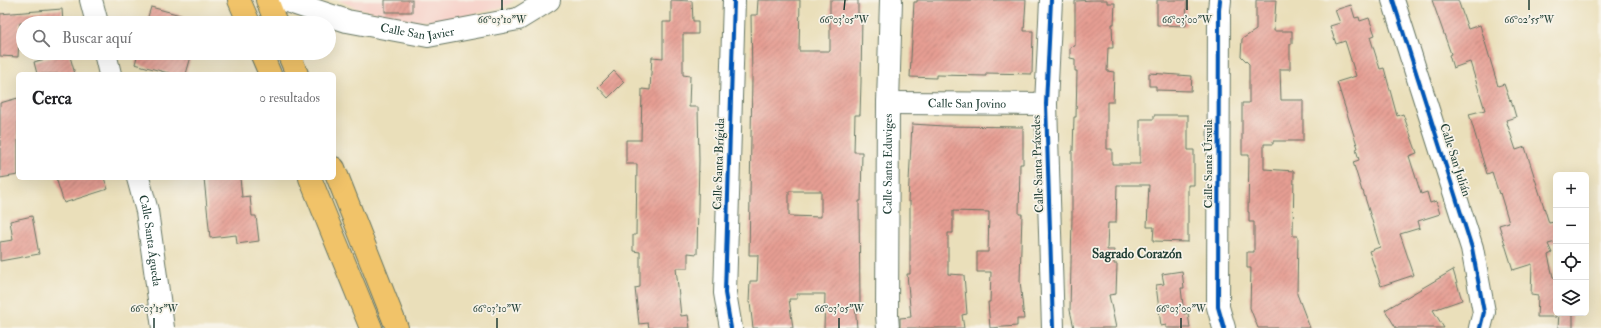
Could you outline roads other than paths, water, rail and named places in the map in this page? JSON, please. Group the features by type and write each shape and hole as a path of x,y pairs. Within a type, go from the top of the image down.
{"main road":[{"path":"239,0 246,16"},
{"path":"267,0 273,16"},
{"path":"264,60 269,72"},
{"path":"336,173 398,328"},
{"path":"311,180 371,328"}],"street":[{"path":"91,0 95,16"},
{"name":"Calle San Javier","path":"284,0 322,16"},
{"name":"Calle San Javier","path":"336,21 428,36 518,19 549,0"},
{"name":"Calle Santa Brígida","path":"731,328 725,293 734,0"},
{"name":"Calle Santa Eduviges","path":"888,328 888,103 891,0"},
{"name":"Calle Santa Práxedes","path":"1050,0 1046,104 1053,328"},
{"name":"Calle Santa Úrsula","path":"1220,0 1218,307 1224,328"},
{"name":"Calle San Julián","path":"1393,0 1472,248 1484,312 1480,328"},
{"path":"107,60 110,72"},
{"name":"Calle San Jovino","path":"888,103 1046,104"},
{"name":"Calle Santa Águeda","path":"139,180 147,211 163,328"}],"district":[{"name":"Sagrado Corazón","path":"1137,254"}]}
